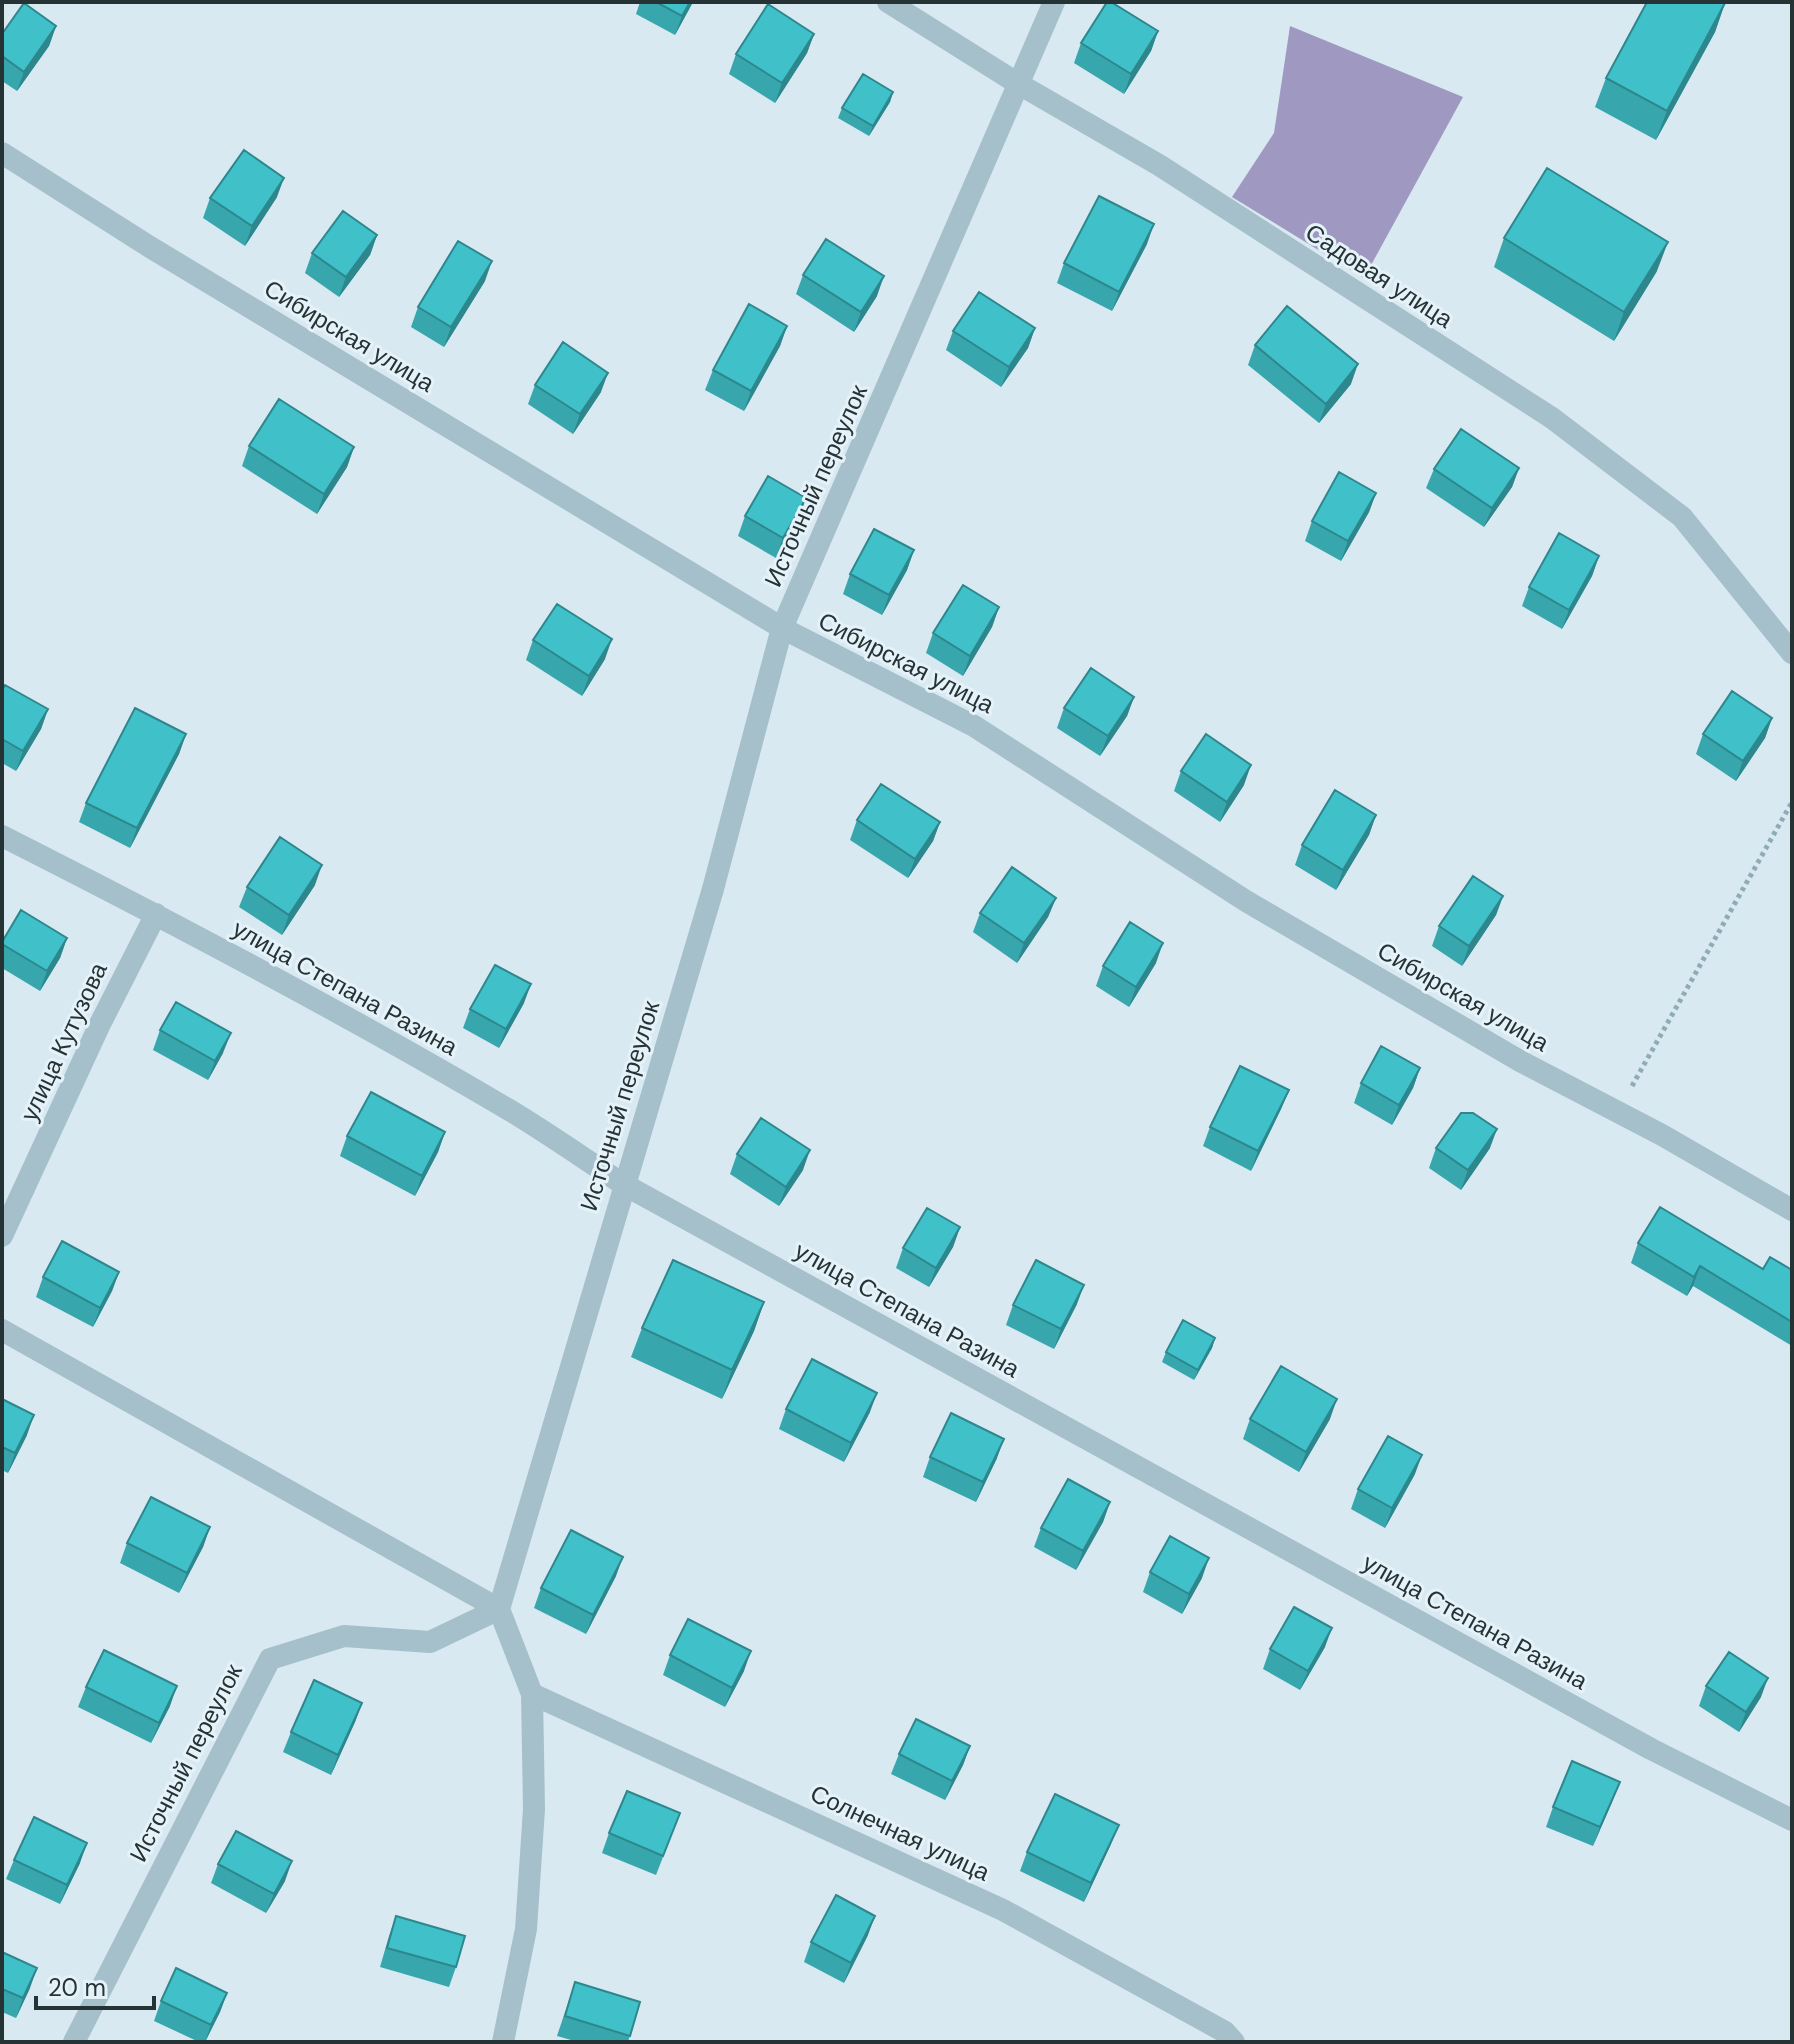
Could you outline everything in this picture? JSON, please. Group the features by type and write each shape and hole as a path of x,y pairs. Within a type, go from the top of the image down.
{"street":[{"name":"Садовая улица","path":"888,2 1017,83 1159,165 1552,418 1682,517 1792,653"},
{"name":"Источный переулок","path":"74,2042 270,1659 344,1636 430,1642 499,1609 713,889 782,628 1054,2"},
{"name":"Сибирская улица","path":"2,153 164,255 782,628 974,726 1246,901 1520,1061 1618,1111 1792,1210"},
{"name":"улица Степана Разина","path":"2,836 156,914 513,1112 623,1184 1651,1749 1792,1820"},
{"name":"улица Кутузова","path":"2,1236 100,1024 156,914"},
{"path":"2,1330 499,1609 532,1694 534,1809 526,1929 503,2042"},
{"name":"Солнечная улица","path":"532,1694 1003,1910 1225,2032 1234,2042"}],"path":[{"path":"1618,1111 1792,802"}],"shaded area":[{"path":"1290,26 1463,97 1364,278 1232,197 1274,133"}],"building":[{"path":"656,2 690,2 682,16"},
{"path":"1107,2 1158,31 1131,74 1081,43"},
{"path":"1647,2 1725,3 1667,111 1606,78"},
{"path":"24,3 56,26 24,72 2,56 2,34"},
{"path":"768,4 814,34 782,83 736,54"},
{"path":"863,74 893,92 873,126 842,108"},
{"path":"244,150 284,178 252,226 210,198"},
{"path":"1547,168 1668,242 1624,312 1504,238"},
{"path":"1099,196 1154,224 1119,292 1064,263"},
{"path":"343,211 377,235 346,277 312,253"},
{"path":"826,239 884,276 861,312 803,275"},
{"path":"458,241 492,261 451,327 418,307"},
{"path":"979,292 1035,328 1009,367 953,331"},
{"path":"749,304 787,326 751,391 713,370"},
{"path":"1287,306 1358,364 1326,404 1255,345"},
{"path":"563,342 608,373 580,414 535,385"},
{"path":"279,399 354,447 324,494 249,446"},
{"path":"1461,429 1519,468 1492,508 1434,469"},
{"path":"1339,472 1376,493 1348,541 1312,521"},
{"path":"768,476 806,498 783,538 745,516"},
{"path":"874,529 914,550 889,595 850,574"},
{"path":"1559,533 1599,556 1569,610 1529,587"},
{"path":"963,585 999,607 970,656 933,633"},
{"path":"557,604 612,639 589,676 533,640"},
{"path":"1091,668 1134,697 1108,736 1064,708"},
{"path":"5,685 48,709 23,751 2,739 2,690"},
{"path":"1732,691 1772,718 1743,761 1703,734"},
{"path":"135,708 186,734 137,828 86,803"},
{"path":"1206,734 1251,765 1227,802 1181,771"},
{"path":"881,784 940,822 915,859 857,820"},
{"path":"1335,790 1376,815 1343,870 1302,845"},
{"path":"280,837 322,865 289,915 247,887"},
{"path":"1012,867 1056,898 1024,943 980,913"},
{"path":"1473,876 1503,896 1469,946 1439,926"},
{"path":"21,910 67,938 47,971 2,944"},
{"path":"1130,922 1163,943 1136,987 1103,966"},
{"path":"495,965 531,984 506,1029 470,1009"},
{"path":"176,1002 231,1033 215,1061 160,1030"},
{"path":"1381,1046 1420,1068 1399,1105 1361,1083"},
{"path":"1240,1066 1289,1090 1258,1151 1210,1127"},
{"path":"371,1092 445,1132 422,1176 347,1136"},
{"path":"1461,1113 1473,1113 1497,1129 1468,1170 1436,1148"},
{"path":"761,1118 810,1150 786,1187 737,1154"},
{"path":"1660,1207 1763,1269 1770,1257 1792,1270 1792,1322 1700,1266 1694,1277 1638,1243"},
{"path":"927,1208 960,1227 936,1268 903,1248"},
{"path":"62,1241 119,1272 100,1308 43,1277"},
{"path":"673,1260 764,1302 732,1370 642,1328"},
{"path":"1036,1260 1084,1285 1061,1329 1013,1305"},
{"path":"1183,1320 1215,1338 1198,1370 1166,1352"},
{"path":"812,1359 877,1393 851,1443 786,1409"},
{"path":"1281,1366 1337,1399 1306,1452 1250,1419"},
{"path":"2,1399 34,1415 15,1453 2,1447"},
{"path":"951,1413 1004,1439 983,1482 930,1457"},
{"path":"1388,1436 1422,1455 1392,1508 1358,1489"},
{"path":"1068,1479 1110,1502 1083,1551 1041,1528"},
{"path":"151,1497 210,1527 187,1573 127,1543"},
{"path":"571,1530 623,1557 593,1615 541,1588"},
{"path":"1170,1536 1209,1558 1189,1594 1150,1572"},
{"path":"1294,1607 1332,1628 1308,1671 1270,1649"},
{"path":"688,1619 751,1651 732,1688 670,1655"},
{"path":"104,1650 177,1686 159,1723 86,1687"},
{"path":"1729,1652 1768,1678 1746,1712 1706,1686"},
{"path":"314,1680 362,1703 338,1755 291,1732"},
{"path":"916,1719 970,1746 952,1781 899,1754"},
{"path":"1572,1761 1620,1782 1600,1827 1553,1807"},
{"path":"627,1791 680,1813 663,1856 609,1833"},
{"path":"1055,1794 1119,1825 1091,1883 1027,1852"},
{"path":"34,1817 87,1843 67,1885 14,1860"},
{"path":"236,1831 292,1861 274,1894 218,1864"},
{"path":"836,1895 875,1916 851,1963 811,1942"},
{"path":"396,1916 465,1936 456,1967 387,1948"},
{"path":"2,1952 37,1968 23,1998 2,1989"},
{"path":"176,1968 227,1993 211,2025 161,2001"},
{"path":"575,1982 640,2002 630,2036 565,2016"}]}
